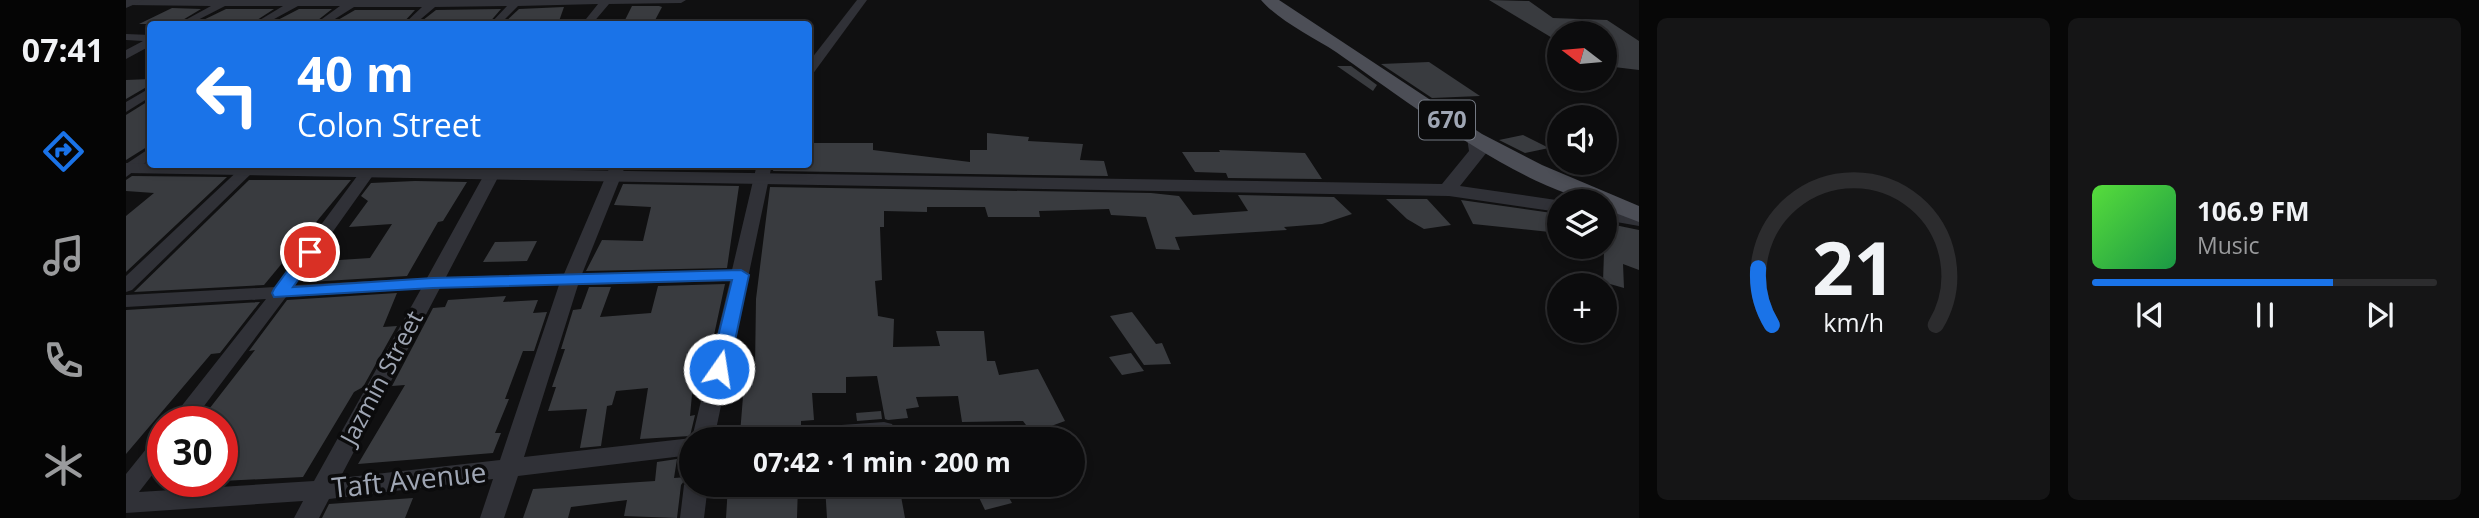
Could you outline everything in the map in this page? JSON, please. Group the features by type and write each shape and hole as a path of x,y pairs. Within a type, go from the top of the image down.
{"main road":[{"name":"670","path":"1269,0 1475,138 1534,170 1639,217"}],"street":[{"path":"130,2 432,4 681,0"},
{"path":"812,67 862,0"},
{"path":"189,21 226,1"},
{"path":"263,21 298,2"},
{"path":"589,21 604,2"},
{"path":"498,21 515,3"},
{"path":"325,21 351,4"},
{"path":"412,21 432,4"},
{"path":"126,37 147,40"},
{"path":"126,55 147,42"},
{"path":"1449,190 1452,182 1478,152 1475,138"},
{"path":"128,169 147,154"},
{"path":"128,169 169,168"},
{"path":"126,286 250,168"},
{"path":"192,406 280,293 371,168"},
{"path":"434,168 764,170 1449,190 1547,204"},
{"name":"Jazmin Street","path":"306,518 495,169"},
{"path":"492,518 570,281 617,169"},
{"path":"706,427 764,170"},
{"path":"1617,215 1639,217"},
{"path":"126,302 433,283 741,275"},
{"name":"Taft Avenue","path":"126,503 322,490 679,448"},
{"path":"126,491 147,464"},
{"path":"692,518 695,497"}],"building":[{"path":"1489,0 1529,1 1553,18 1609,21 1547,21 1547,35"},
{"path":"632,6 662,7 655,21 624,21"},
{"path":"564,7 559,21 506,21 519,9"},
{"path":"172,8 201,9 181,21 147,21 147,24 139,24"},
{"path":"226,9 274,9 256,21 201,21"},
{"path":"299,9 332,9 317,21 276,21"},
{"path":"501,9 491,21 422,21 436,10"},
{"path":"355,10 415,10 405,21 336,21"},
{"path":"1617,27 1639,41 1639,70 1617,67"},
{"path":"1429,62 1480,96 1432,98 1381,64"},
{"path":"1337,66 1351,66 1377,85 1373,91"},
{"path":"147,79 147,87 126,99 126,80"},
{"path":"147,102 147,147 126,160 126,115"},
{"path":"987,133 1029,137 1028,141 1083,144 1080,160 1104,161 1108,176 773,171 774,168 812,168 812,143 873,143 873,150 970,162 970,150 987,150"},
{"path":"1523,135 1547,148 1525,153 1499,140"},
{"path":"1219,150 1305,153 1322,179 1228,178 1226,173 1195,172 1182,152 1220,152"},
{"path":"631,168 741,168 741,170"},
{"path":"132,176 227,177 126,272 126,216 154,193 126,191 126,180"},
{"path":"249,180 351,180 264,285 134,292"},
{"path":"467,182 443,221 438,222 407,276 309,282 324,261 370,258 392,224 349,227 368,201 361,196 371,183"},
{"path":"623,184 739,186 727,268 586,271 602,240 643,241 651,207 614,205"},
{"path":"770,187 1151,193 1179,196 1193,215 1248,211 1238,195 1334,197 1352,214 1322,224 1284,227 1287,230 1175,237 1180,250 1156,249 1146,217 1111,215 1109,209 1039,211 1040,217 988,217 985,207 927,207 927,212 884,211 884,227 880,227 882,280 875,281 878,316 894,319 893,347 940,346 936,331 984,331 987,361 995,361 999,375 1038,369 1065,421 1048,427 1028,427 1023,421 962,422 958,396 916,397 919,407 906,409 908,418 888,420 885,419 877,376 846,377 846,393 812,393 814,420 801,421 801,425 741,427 744,384 747,384 749,367 755,367 756,299"},
{"path":"1386,199 1427,199 1451,225 1424,229 1407,219"},
{"path":"1461,200 1547,212 1547,232 1473,224"},
{"path":"1617,225 1639,230 1639,270 1623,264 1624,288 1617,286 1617,273 1603,273 1604,259 1617,259"},
{"path":"537,241 527,261 483,262 495,242"},
{"path":"725,284 711,349 705,350 702,372 694,373 690,416 695,415 692,427 679,427 679,437 640,439 648,388 616,391 612,405 607,406 601,446 580,448 587,409 548,411 556,387 552,387 565,349 561,349 573,310 581,309 589,287 611,287 600,317 651,313 658,286"},
{"path":"397,293 383,327 397,326 363,387 354,392 303,477 238,480 238,406 211,406 255,350 249,351 287,300"},
{"path":"506,296 503,302 538,300 533,313 547,312 534,351 523,351 505,399 509,399 495,433 501,433 493,453 358,464 405,385 392,386 433,308 445,307 448,300"},
{"path":"260,302 220,353 211,354 167,406 147,406 147,429 126,454 126,310"},
{"path":"1132,312 1156,344 1162,343 1171,364 1144,365 1110,316"},
{"path":"1131,353 1144,371 1122,375 1109,357"},
{"path":"881,411 882,419 857,421 856,413"},
{"path":"677,459 674,478 679,478 677,518 624,516 627,500 571,507 568,518 523,518 533,489 655,481 657,462"},
{"path":"727,497 798,497 797,518 726,518"},
{"path":"826,497 901,497 905,518 827,518"},
{"path":"979,497 1009,497 1012,503 985,510"},
{"path":"413,498 405,518 322,518 329,504"}],"route":[{"path":"310,252 280,293 433,283 741,275 719,369"}]}
